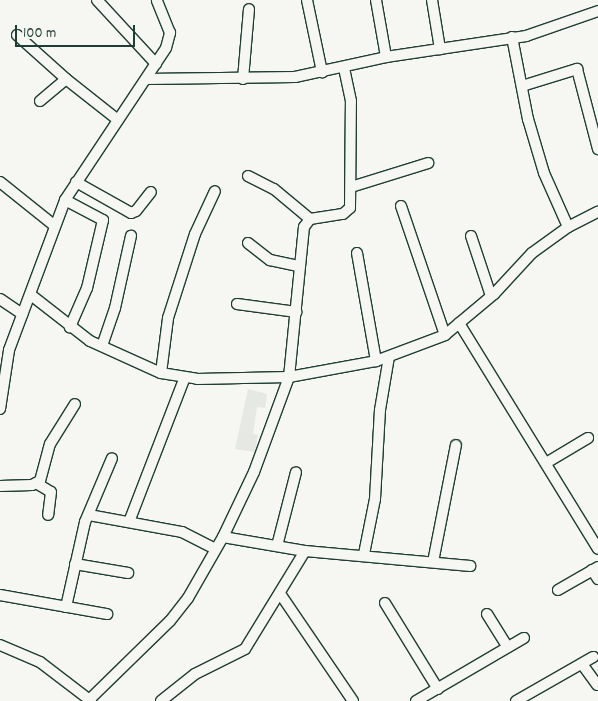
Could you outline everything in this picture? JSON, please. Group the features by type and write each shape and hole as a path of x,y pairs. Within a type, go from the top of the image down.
{"street":[{"path":"97,0 156,64"},
{"path":"307,0 322,72"},
{"path":"376,0 386,57"},
{"path":"432,0 440,49"},
{"path":"0,409 9,350 22,314 32,295 65,200 166,48 170,32 161,1"},
{"path":"243,79 249,9"},
{"path":"146,79 295,77 344,68 386,57 549,30 598,11"},
{"path":"17,35 66,79 118,120"},
{"path":"512,37 544,173 568,227"},
{"path":"0,644 40,662 91,700 170,621 216,549 254,472 289,377 304,227 310,218 348,211 351,187 351,101 344,68"},
{"path":"522,86 576,69 598,149"},
{"path":"40,101 66,79"},
{"path":"351,187 428,163"},
{"path":"248,176 274,190 310,218"},
{"path":"0,182 55,226"},
{"path":"76,182 131,213 136,211 151,192"},
{"path":"161,373 168,318 194,234 216,191"},
{"path":"65,200 103,220 86,288 70,327"},
{"path":"401,206 445,335"},
{"path":"32,295 70,327 102,346 161,373 185,377 289,377 388,358 445,335 491,296 532,253 568,227 598,212"},
{"path":"102,346 116,308 131,236"},
{"path":"471,236 491,296"},
{"path":"248,243 270,260 299,266"},
{"path":"357,253 376,361"},
{"path":"0,299 22,314"},
{"path":"237,304 296,312"},
{"path":"459,323 598,548"},
{"path":"364,554 375,499 380,410 388,358"},
{"path":"129,522 185,377"},
{"path":"36,484 42,476 50,444 75,404"},
{"path":"546,463 588,438"},
{"path":"433,562 456,445"},
{"path":"66,607 75,564 89,515 112,458"},
{"path":"277,546 296,472"},
{"path":"0,486 36,484 51,492 48,515"},
{"path":"89,515 192,536 216,549"},
{"path":"223,537 305,551 364,554 470,566"},
{"path":"161,701 194,674 245,649 281,595 305,551"},
{"path":"75,564 128,574"},
{"path":"558,590 595,569 598,579"},
{"path":"0,595 108,614"},
{"path":"281,595 354,701"},
{"path":"385,603 438,689"},
{"path":"487,614 508,647"},
{"path":"416,701 524,638"},
{"path":"516,701 593,657"},
{"path":"582,664 597,685"}],"shaded area":[{"path":"248,389 267,394 265,408 257,407 253,434 258,435 255,452 235,449"}]}
